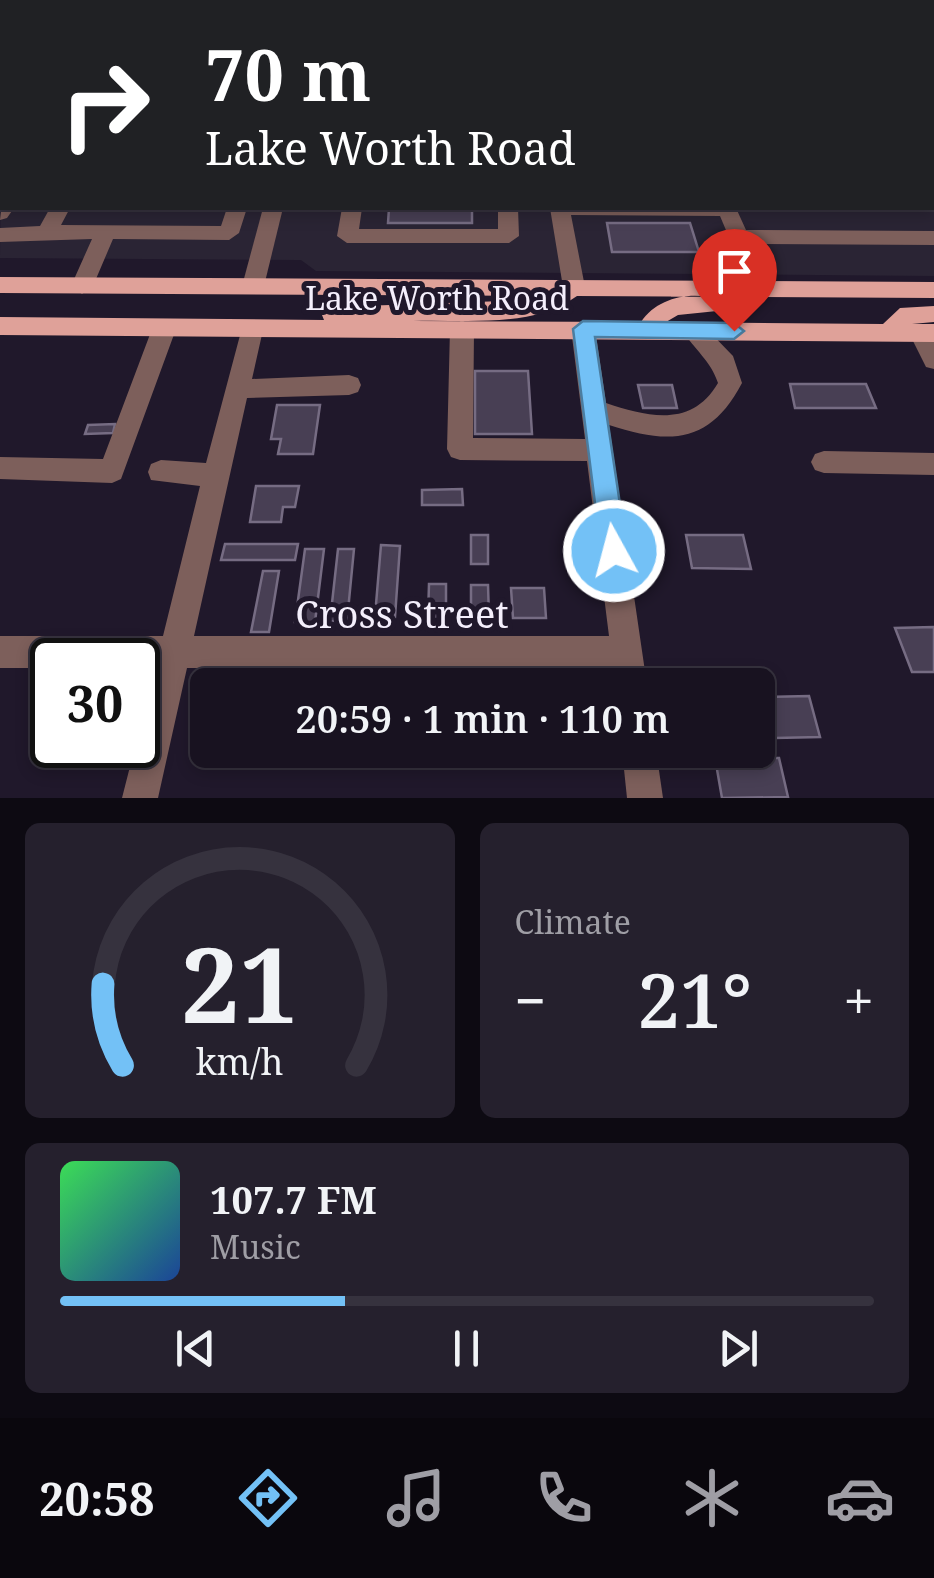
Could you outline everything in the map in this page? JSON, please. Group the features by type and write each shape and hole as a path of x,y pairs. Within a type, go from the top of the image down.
{"main road":[{"name":"Lake Worth Road","path":"0,285 934,290"},
{"path":"302,329 322,316 362,312 535,308 554,302 574,287"},
{"path":"648,330 661,311 676,305 860,305 868,299 869,290"},
{"name":"Lake Worth Road","path":"0,326 889,332 930,327"}],"street":[{"path":"47,232 59,210"},
{"path":"0,235 229,233 237,210"},
{"path":"254,286 273,210"},
{"path":"352,210 347,236 509,236 508,210"},
{"path":"560,210 574,287"},
{"path":"729,210 738,237 934,238"},
{"path":"82,286 106,233"},
{"path":"930,327 934,360"},
{"path":"0,468 112,471 164,328"},
{"path":"462,328 460,449 600,450"},
{"path":"583,329 629,668"},
{"path":"140,798 252,330"},
{"path":"595,410 642,424 680,428 708,417 722,402 730,383 724,363 694,330"},
{"path":"238,389 349,385"},
{"path":"824,462 934,464"},
{"path":"161,472 218,475"},
{"name":"Cross Street","path":"0,652 627,652"},
{"path":"642,768 646,798"}],"shaded area":[{"path":"0,210 934,210 934,276 316,271 301,260 0,258"}],"building":[{"path":"389,210 472,210 472,223 388,223"},
{"path":"607,223 690,223 699,252 612,252"},
{"path":"475,371 528,371 532,434 475,434"},
{"path":"790,384 866,384 876,408 795,408"},
{"path":"638,385 672,385 677,408 643,408"},
{"path":"277,405 320,405 313,454 278,454 281,439 271,439"},
{"path":"115,424 113,433 85,434 88,425"},
{"path":"256,486 299,486 295,507 283,507 281,522 250,522"},
{"path":"462,489 463,505 422,505 422,490"},
{"path":"471,535 488,535 488,564 471,564"},
{"path":"686,535 743,535 751,569 692,568"},
{"path":"225,544 298,544 295,560 221,560"},
{"path":"381,545 400,546 395,617 375,616"},
{"path":"305,549 324,549 315,622 295,622"},
{"path":"338,549 354,549 347,621 330,621"},
{"path":"263,571 279,571 269,632 251,632"},
{"path":"429,584 446,584 446,616 428,617"},
{"path":"471,585 488,585 489,617 471,617"},
{"path":"511,588 544,588 546,618 513,618"},
{"path":"934,627 934,672 912,672 895,628"},
{"path":"809,696 820,737 775,738 775,697"},
{"path":"775,758 779,758 788,797 722,798 717,768 775,768"}],"route":[{"path":"614,551 583,329 734,331"}]}
